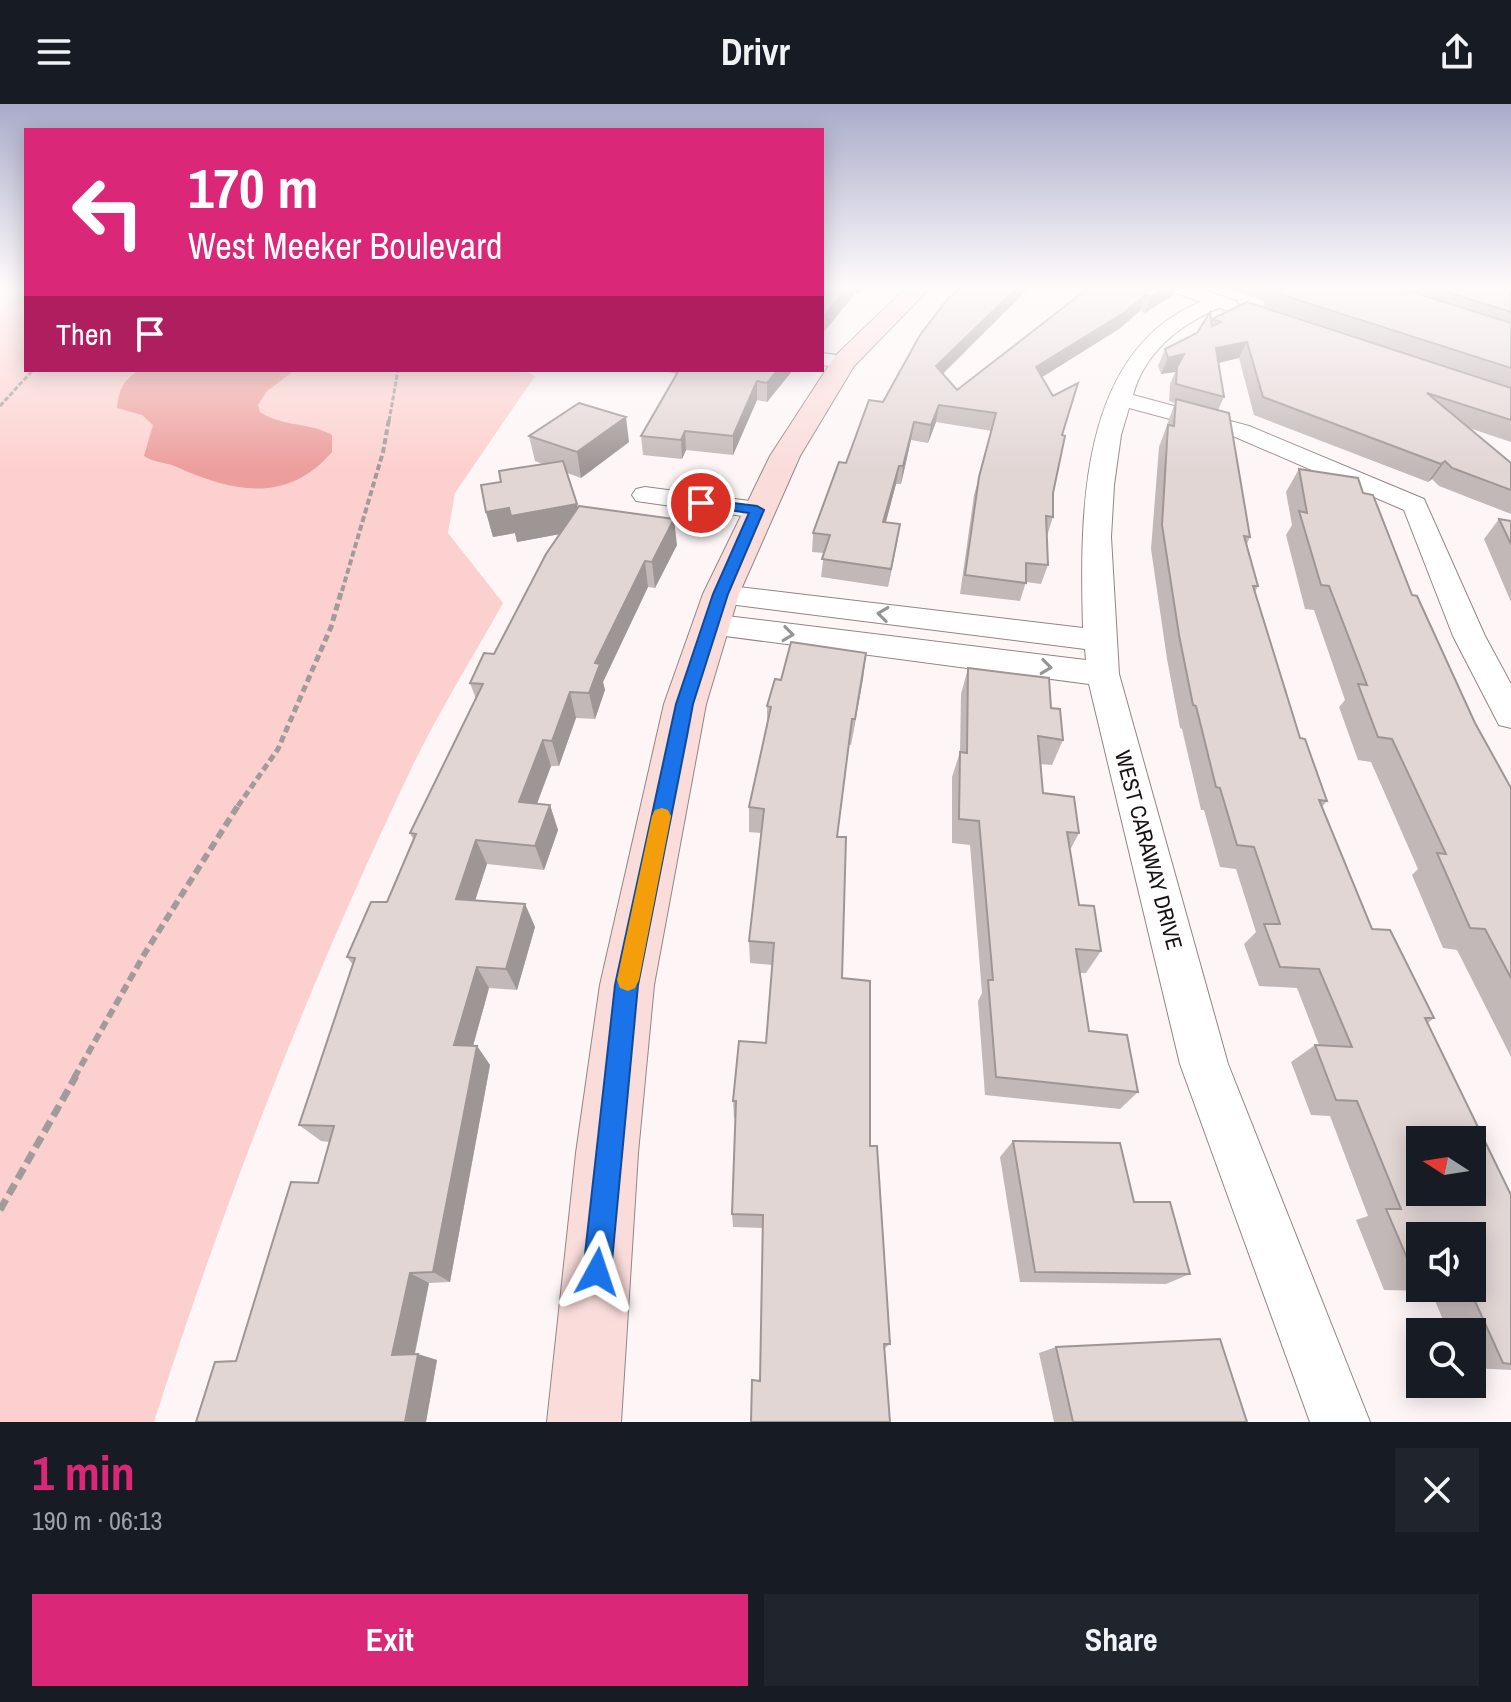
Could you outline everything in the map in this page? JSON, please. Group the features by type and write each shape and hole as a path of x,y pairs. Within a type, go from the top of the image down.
{"street":[{"name":"WEST CARAWAY DRIVE","path":"1151,348 1128,375 1109,434 1101,485 1098,538 1101,657 1204,1064 1340,1422"},
{"path":"584,1422 607,1153 627,985 685,704 716,609 757,510 833,360"},
{"path":"1120,399 1241,431 1415,505 1469,636 1511,716"},
{"path":"645,495 757,510"},
{"path":"716,609 940,621 1101,657"},
{"path":"716,609 939,653 1101,657"},
{"path":"939,653 940,621"}],"path":[{"path":"0,406 31,372"},
{"path":"0,1210 145,953 239,804 278,749 331,627 383,452 398,372"}],"shaded area":[{"path":"0,348 24,348 24,372 526,372 535,376 455,493 448,533 503,603 422,746 339,927 240,1172 154,1422 0,1422"},
{"path":"136,372 292,372 267,391 258,405 260,412 277,420 332,435 332,452 315,469 297,480 259,488 220,483 148,458 144,456 153,425 142,415 117,408 123,386"}],"building":[{"path":"913,348 955,348 936,366 957,390 1012,348 1068,348 1036,367 1053,396 1078,383 1062,435 1065,436 1053,493 1053,517 1046,516 1048,565 1026,563 1026,583 965,575 979,477 996,413 939,405 931,425 914,422 903,466 899,466 883,522 900,524 891,569 822,559 830,535 813,533 839,462 846,463 869,400 883,402"},
{"path":"1216,348 1224,397 1176,384 1177,367 1184,354 1168,358 1165,349 1219,348"},
{"path":"1249,348 1387,348 1511,388 1511,420 1427,393 1511,463 1511,490 1452,468 1445,461 1441,464 1263,397"},
{"path":"1447,348 1511,348 1511,368"},
{"path":"678,372 776,372 767,383 757,381 733,436 685,431 681,440 641,436"},
{"path":"1176,399 1229,413 1250,537 1244,536 1258,586 1253,586 1300,738 1305,739 1327,801 1319,800 1372,929 1390,930 1434,1018 1425,1018 1477,1126 1406,1126 1406,1206 1486,1206 1486,1144 1511,1195 1511,1364 1503,1363 1486,1326 1486,1318 1483,1318 1475,1302 1486,1302 1486,1222 1406,1222 1406,1255 1386,1209 1401,1209 1357,1101 1336,1100 1315,1045 1352,1047 1319,969 1280,967 1264,924 1280,924 1254,847 1237,845 1220,788 1216,787 1196,706 1193,705 1179,635 1162,525 1168,425 1174,426"},
{"path":"579,403 626,417 577,452 529,436"},
{"path":"563,461 577,504 511,516 509,508 486,512 481,485 501,482 499,471"},
{"path":"1299,469 1358,478 1363,493 1373,495 1412,595 1417,596 1475,723 1511,788 1511,978 1485,929 1470,928 1437,853 1446,854 1392,739 1378,737 1358,684 1367,685 1329,586 1321,585 1299,511 1307,513"},
{"path":"579,506 674,519 652,562 645,561 595,663 600,664 589,693 570,692 552,741 543,740 519,802 550,805 535,846 476,840 456,899 525,904 506,969 477,967 454,1045 477,1046 433,1272 410,1273 392,1355 418,1354 405,1422 196,1422 215,1362 236,1361 291,1182 318,1183 334,1126 299,1125 355,958 347,957 371,902 387,902 416,834 410,833 483,684 470,683 484,653 494,654 546,554"},
{"path":"1499,519 1511,521 1511,544"},
{"path":"791,642 866,653 855,719 852,719 837,837 846,837 842,978 870,981 870,1146 877,1146 890,1344 884,1344 890,1422 751,1422 752,1380 760,1381 763,1215 732,1214 736,1101 733,1101 739,1041 766,1043 774,943 749,941 764,809 749,807 771,707 767,706 775,679 781,680"},
{"path":"968,668 1049,678 1051,708 1060,709 1063,740 1038,736 1043,793 1074,797 1079,833 1067,832 1079,905 1094,906 1101,951 1076,949 1089,1031 1127,1035 1138,1092 996,1077 988,980 993,980 979,821 959,819 960,752 967,753"},
{"path":"1013,1141 1120,1143 1134,1202 1170,1202 1190,1274 1035,1272"},
{"path":"1220,1339 1247,1422 1073,1422 1056,1347"}],"slow traffic":[{"path":"628,980 662,816"}],"route":[{"path":"597,1272 607,1153 627,985 678,736 685,704 721,594 757,510 701,503"}]}
